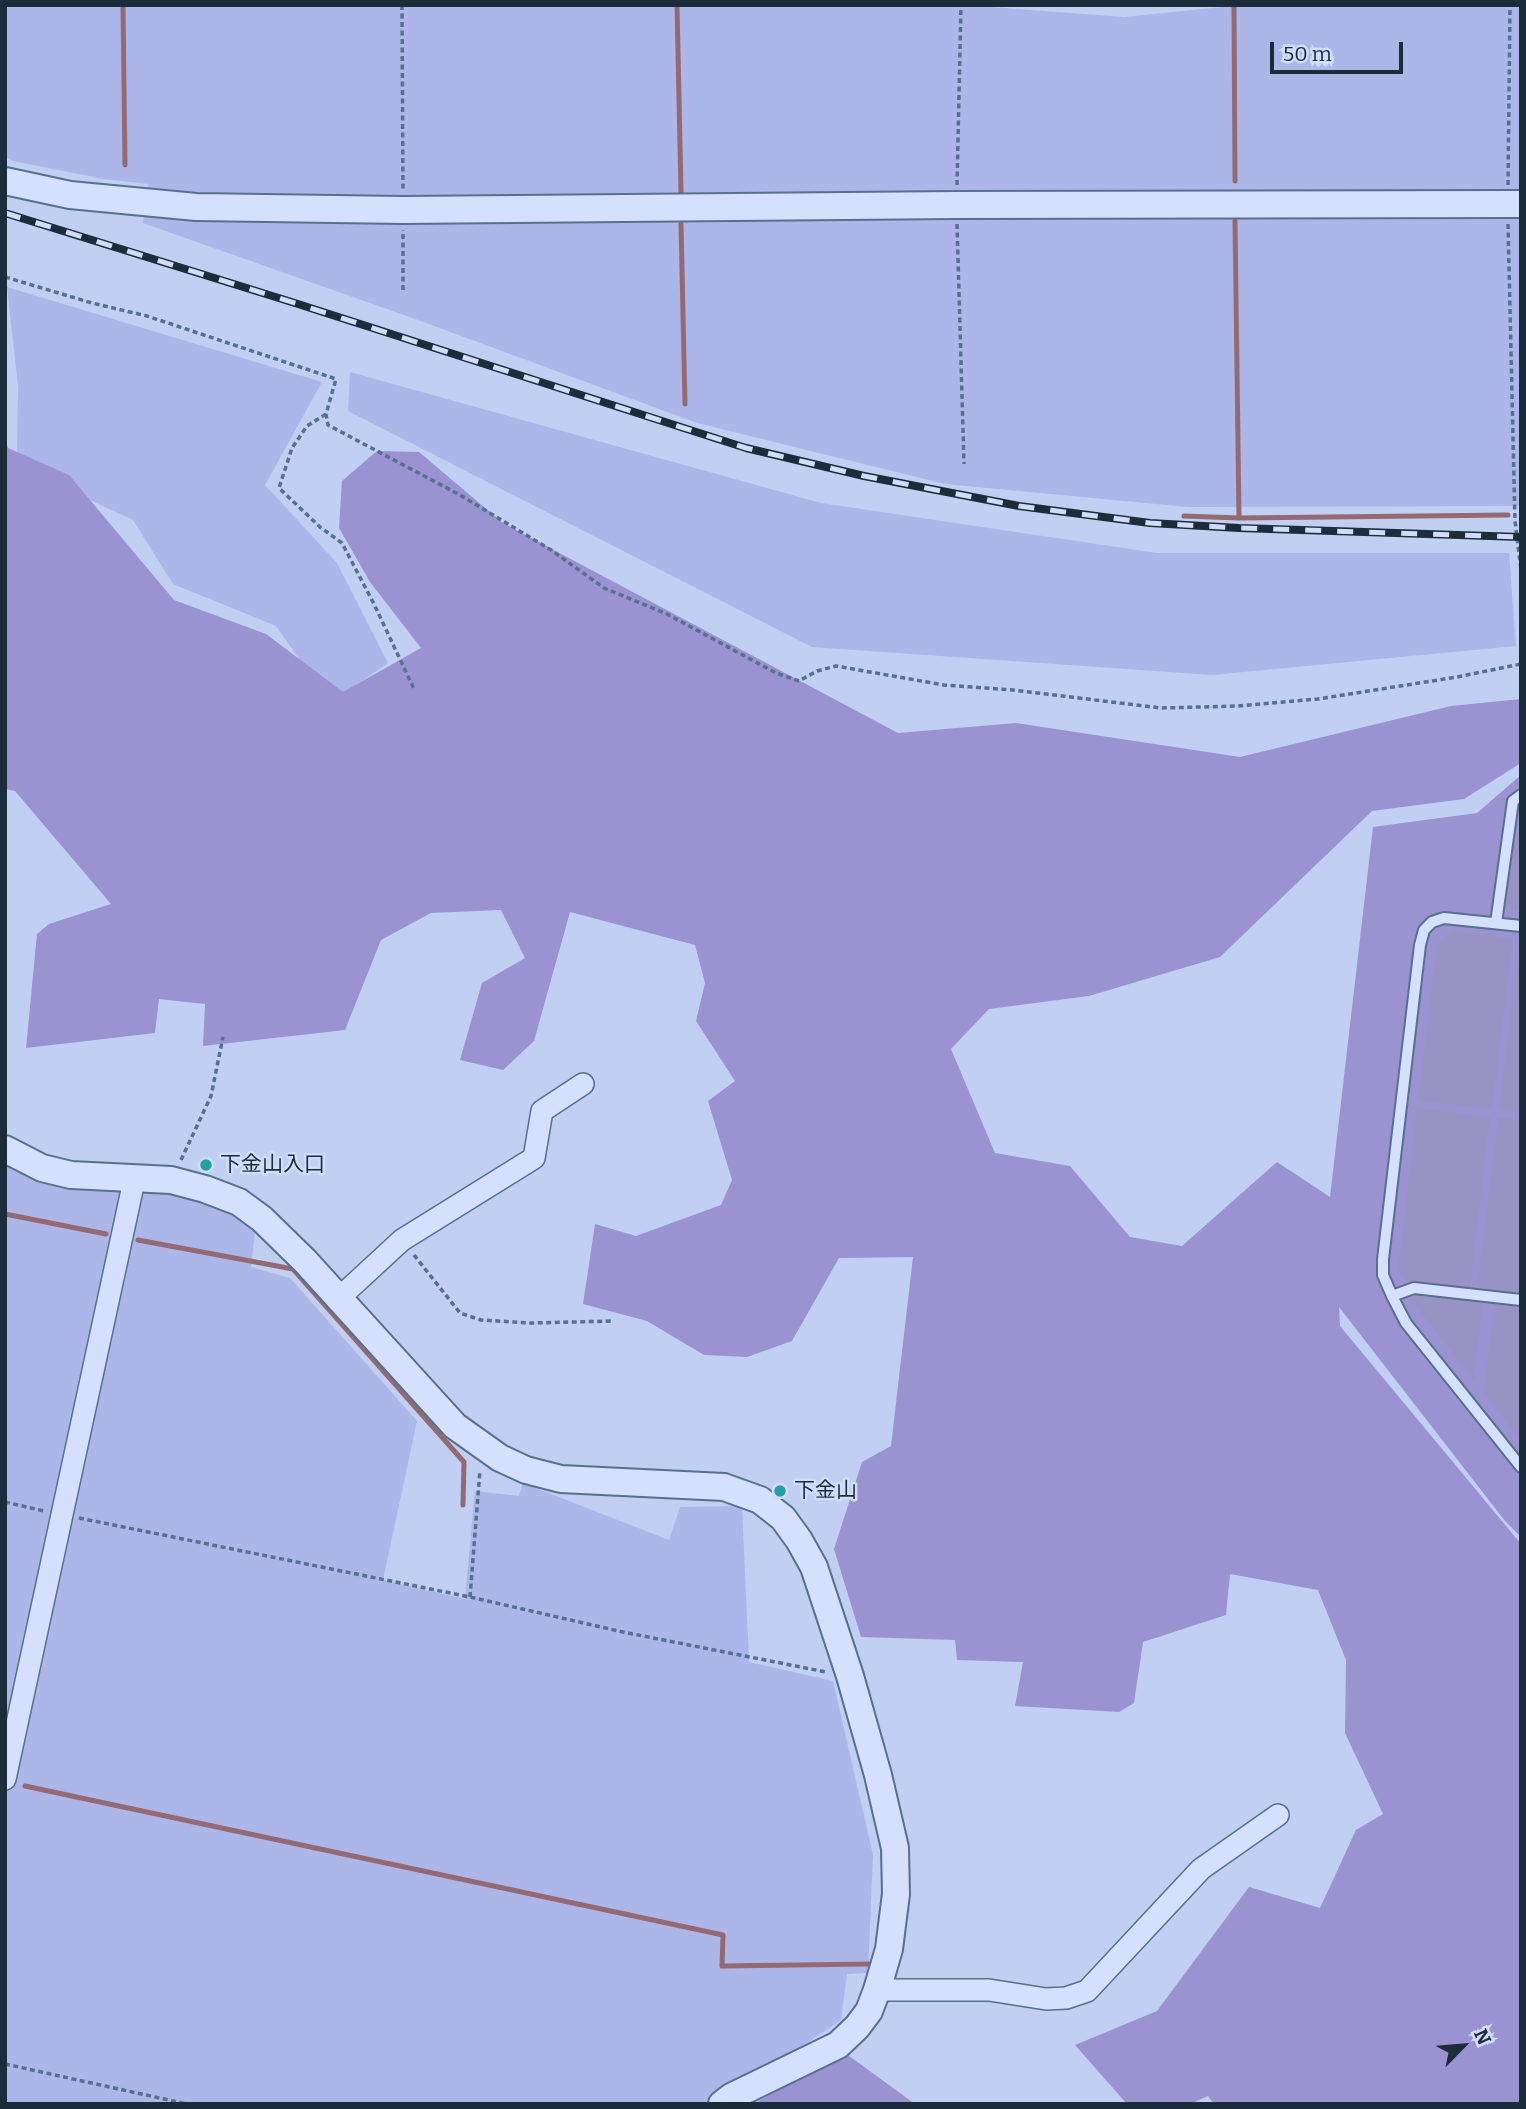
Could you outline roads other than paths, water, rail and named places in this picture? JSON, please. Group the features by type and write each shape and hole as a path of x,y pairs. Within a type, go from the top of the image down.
{"street":[{"path":"5,181 70,195 196,207 403,210 1514,204"},
{"path":"338,1299 402,1241 534,1158 542,1111 583,1084"},
{"path":"5,1149 42,1168 71,1175 171,1181 205,1189 239,1202 262,1219 305,1261 455,1426 500,1458 526,1470 561,1479 724,1487 760,1500 783,1518 814,1567 850,1676 895,1848 896,1894 889,1949 877,1990 869,2011 857,2027 838,2045 731,2097 722,2104"},
{"path":"5,1779 132,1190 132,1178"},
{"path":"877,1990 989,1990 1046,1999 1066,1998 1087,1991 1201,1869 1278,1815"}],"lane":[{"path":"1496,923 1513,801 1521,795"},
{"path":"1521,926 1444,918 1432,922 1424,930 1383,1259 1383,1275 1406,1323 1521,1467"},
{"path":"1392,1296 1414,1288 1521,1300"}],"waterway":[{"path":"123,5 125,165"},
{"path":"677,5 681,192"},
{"path":"1234,5 1235,181"},
{"path":"1235,221 1239,518"},
{"path":"681,224 685,404"},
{"path":"1184,516 1239,518 1508,515"},
{"path":"5,1214 106,1234"},
{"path":"138,1240 293,1269 464,1462 463,1505"},
{"path":"25,1786 723,1935 722,1966 869,1964"}],"railway":[{"path":"5,213 746,448 864,476 1019,506 1150,523 1521,537"}],"place":[{"name":"下金山入口","path":"206,1165"},
{"name":"下金山","path":"780,1491"}]}
